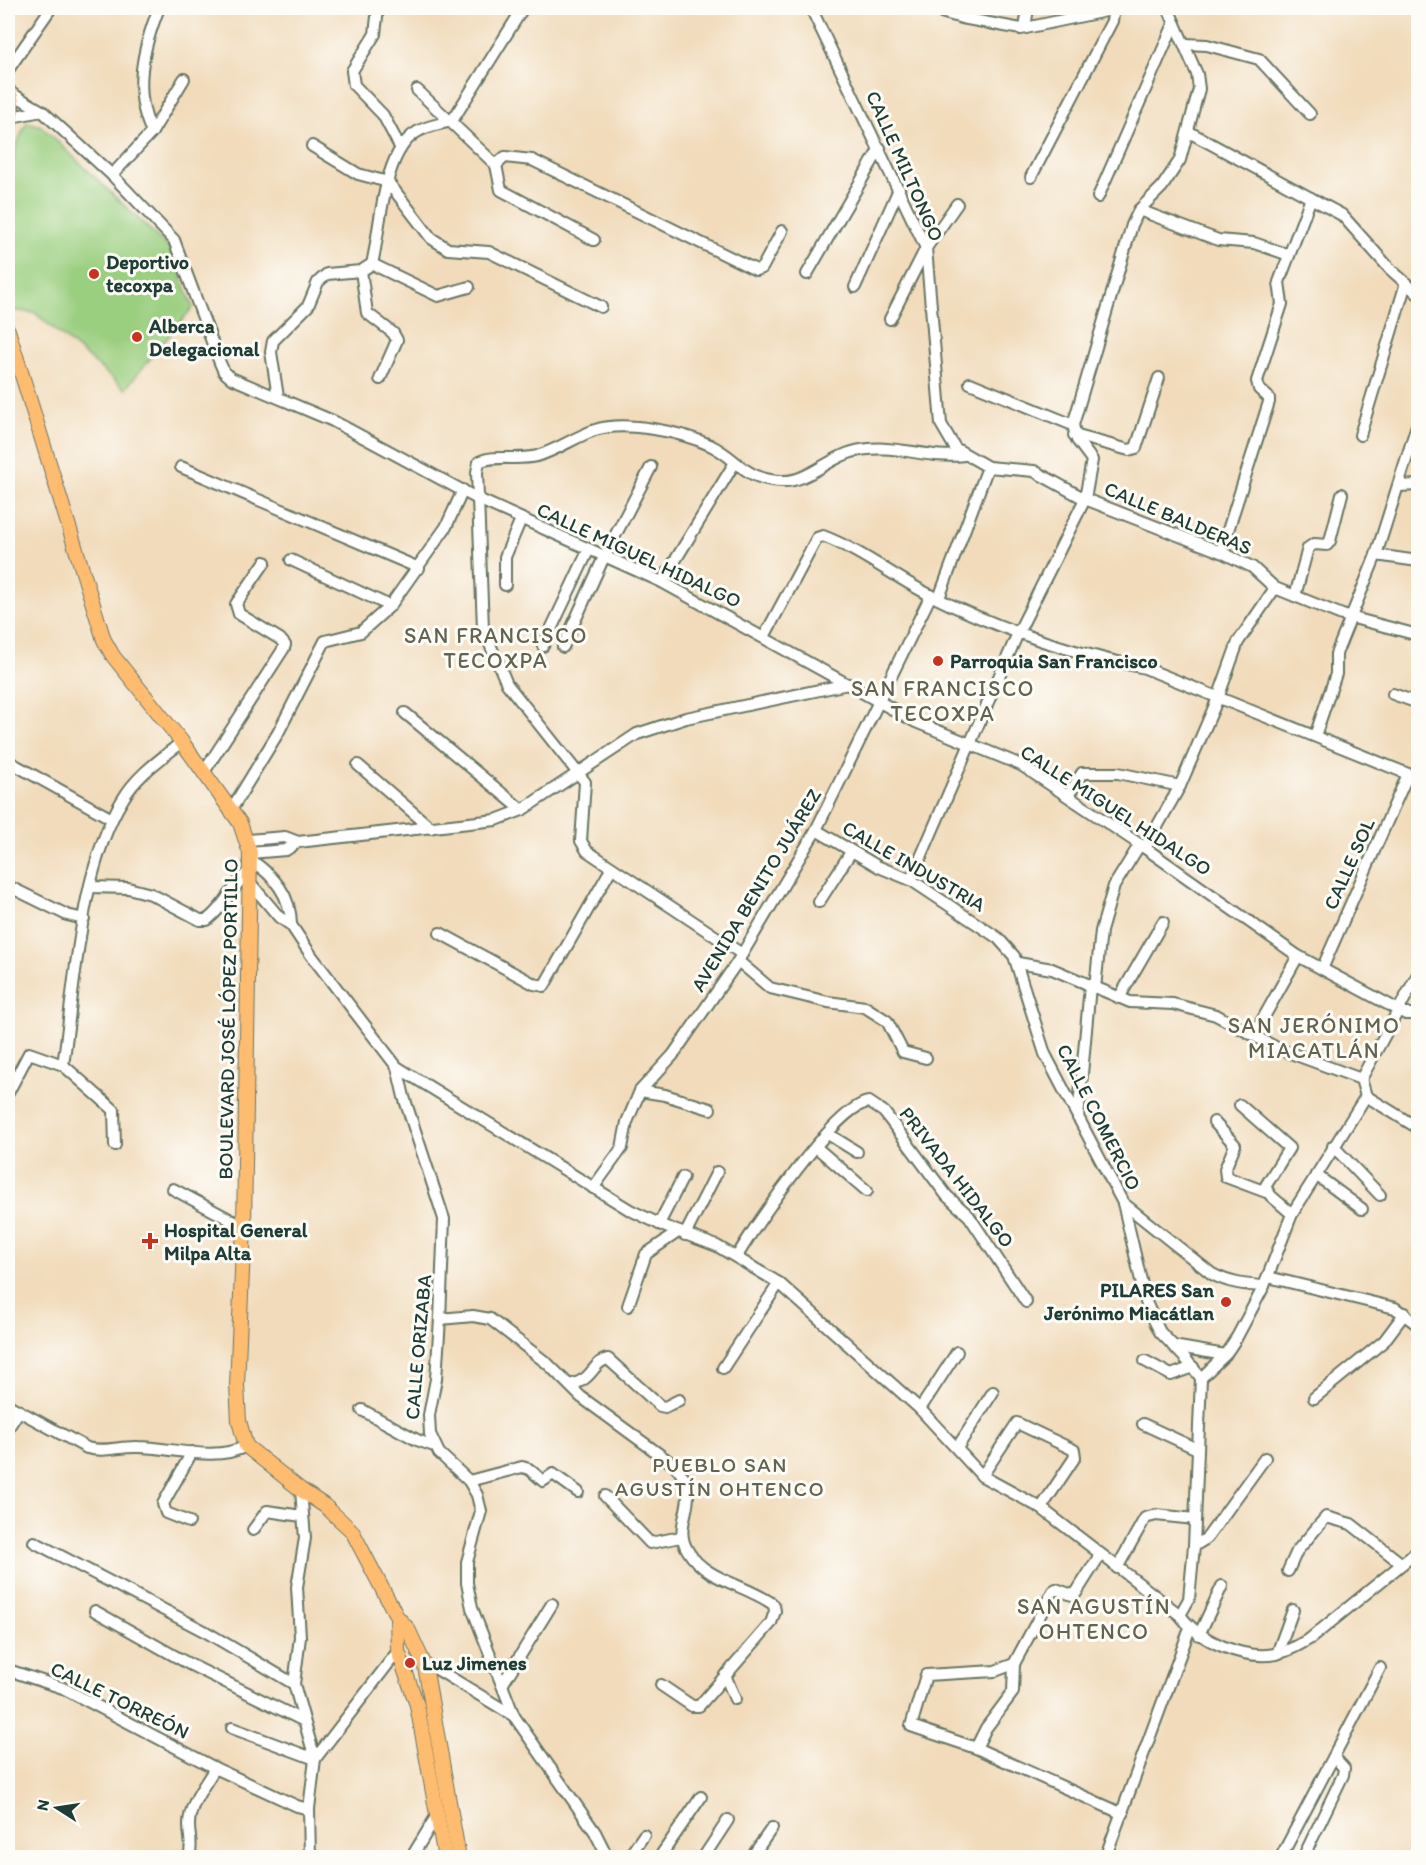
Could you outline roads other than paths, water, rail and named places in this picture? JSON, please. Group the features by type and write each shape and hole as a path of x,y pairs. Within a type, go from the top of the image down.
{"main road":[{"path":"8,134 11,117 9,92"},
{"name":"BOULEVARD JOSÉ LÓPEZ PORTILLO","path":"8,330 104,640 113,656 182,742 231,810 250,855 252,885 244,1227 237,1385 239,1421 246,1446"},
{"path":"246,1446 301,1490 326,1506 352,1531 397,1617 408,1629 417,1645 425,1666 458,1857"},
{"path":"397,1617 398,1651 417,1704 445,1857"},
{"path":"398,1651 404,1645 417,1645"},
{"path":"405,1671 418,1675 425,1666"}],"street":[{"path":"8,70 51,8"},
{"path":"152,132 143,106 140,72 148,36 159,8"},
{"path":"378,8 375,34 352,71 354,85 383,115 400,147"},
{"path":"278,397 271,352 273,341 308,306 318,282 327,274 361,271 372,264 388,182 400,147 417,131 452,121 523,8"},
{"name":"CALLE MILTONGO","path":"811,8 926,248 941,424 955,448 988,467"},
{"path":"927,8 962,18 1025,28 1117,8"},
{"path":"1025,28 1028,8"},
{"path":"1031,177 1117,8"},
{"path":"910,880 1018,633 1085,499 1092,460 1073,430 1128,238 1139,210 1175,169 1189,132 1199,81 1168,8"},
{"path":"1098,197 1174,24"},
{"path":"1185,44 1207,45 1259,59 1310,114"},
{"path":"112,175 152,132 184,79"},
{"path":"417,90 496,165 501,190 594,240"},
{"name":"CALLE MIGUEL HIDALGO","path":"9,92 42,111 112,175 174,240 224,372 253,388 333,421 478,500 662,582 916,722 1021,765 1143,846 1298,956 1406,1014 1419,1014"},
{"path":"11,117 42,111"},
{"path":"1189,132 1349,221 1367,244 1406,284 1419,294"},
{"path":"312,146 358,174 388,182 431,238 448,249 489,252 601,307"},
{"path":"807,273 880,148"},
{"path":"496,165 505,157 532,160 756,270 762,268 782,231"},
{"path":"855,287 899,189"},
{"path":"1221,552 1269,402 1257,381 1282,304 1279,282 1311,198"},
{"path":"890,319 926,248 957,204"},
{"path":"1139,210 1218,240 1254,243 1289,255"},
{"path":"372,264 438,296 469,287"},
{"path":"361,271 367,313 393,333 397,340 380,379"},
{"path":"1360,435 1406,284"},
{"path":"970,383 1073,430 1129,450 1137,448 1159,378"},
{"path":"1315,736 1336,674 1336,654 1376,555 1419,422"},
{"path":"926,1058 903,1052 887,1021 865,1007 828,1002 770,988 740,958 587,851 582,841 586,786 579,773 507,684 483,627 477,472 479,462 487,458 512,460 538,455 597,429 635,426 673,434 711,446 734,464 759,479 785,482 822,468 850,452 883,447 940,456 964,455"},
{"path":"662,582 734,464"},
{"path":"181,467 419,568"},
{"path":"563,647 604,556 651,467"},
{"name":"CALLE BALDERAS","path":"988,467 1034,471 1085,499 1221,552 1252,567 1275,588 1351,616 1419,635"},
{"name":"AVENIDA BENITO JUÁREZ","path":"593,1188 622,1148 627,1122 640,1091 673,1055 740,958 816,830 935,596 988,467"},
{"path":"1400,486 1419,484"},
{"path":"231,810 278,733 325,641 361,632 390,606 446,527 463,490"},
{"path":"1295,596 1308,548 1314,544 1327,545 1330,541 1342,494"},
{"path":"505,585 505,557 521,519"},
{"path":"764,637 817,538 828,538 935,596 1018,633 1106,660 1145,668 1413,776"},
{"path":"543,646 589,549"},
{"path":"1376,555 1419,561"},
{"path":"291,560 390,606"},
{"path":"204,772 285,645 239,614 236,604 265,562"},
{"path":"1078,1119 1101,931 1114,886 1143,846 1180,786 1218,698 1238,642 1275,588"},
{"path":"250,855 286,850 298,842 496,820 522,810 637,734 686,718 848,684"},
{"path":"1393,694 1419,703"},
{"path":"405,713 522,810"},
{"path":"63,1065 94,865 123,798 143,773 182,742"},
{"path":"8,762 112,819"},
{"path":"358,765 431,828"},
{"path":"1068,796 1082,773 1118,773 1180,786"},
{"name":"CALLE SOL","path":"1322,969 1413,776"},
{"name":"CALLE INDUSTRIA","path":"816,830 851,852 910,880 998,938 1018,963"},
{"path":"819,902 851,852"},
{"path":"90,887 128,888 151,894 200,920 207,920 226,901 250,855"},
{"path":"250,855 281,888 291,912 291,925"},
{"path":"440,933 534,984 544,986 611,869"},
{"path":"252,885 279,917 291,925 311,955 398,1067 593,1188 659,1224 737,1256 779,1283 920,1409 982,1476 1041,1508 1180,1615 1195,1631 1246,1653 1263,1655 1277,1653 1311,1638 1419,1551"},
{"path":"8,886 67,915 84,920"},
{"path":"1119,998 1163,922"},
{"path":"1255,1034 1298,956"},
{"path":"1018,963 1052,969 1119,998 1141,1004 1185,1007 1216,1016 1255,1034 1277,1048 1361,1079"},
{"name":"CALLE COMERCIO","path":"1018,963 1045,1054 1123,1203 1146,1302 1160,1332 1201,1378"},
{"path":"1419,974 1361,1079 1366,1096 1419,1128"},
{"path":"8,1093 29,1053 63,1065 114,1110 115,1146"},
{"name":"CALLE ORIZABA","path":"398,1067 404,1096 444,1219 436,1379 428,1425 434,1446 469,1480 477,1495 481,1511 467,1562 466,1583 472,1608 514,1716 595,1832 608,1857"},
{"path":"640,1091 665,1095 710,1109"},
{"path":"1180,1615 1189,1599 1194,1546 1201,1378 1225,1355 1266,1281 1292,1214 1366,1096"},
{"name":"PRIVADA HIDALGO","path":"737,1256 768,1206 828,1134 847,1112 860,1102 869,1102 877,1106 947,1196 969,1216 1026,1302"},
{"path":"1240,1105 1289,1148 1267,1182 1266,1192"},
{"path":"1214,1122 1235,1145 1226,1169 1226,1177 1266,1192 1292,1214"},
{"path":"828,1134 857,1152"},
{"path":"1333,1146 1380,1196"},
{"path":"817,1148 867,1191"},
{"path":"627,1306 646,1254 681,1233 717,1172"},
{"path":"1316,1175 1362,1209"},
{"path":"659,1224 683,1177"},
{"path":"173,1189 244,1227"},
{"path":"1123,1203 1212,1274 1224,1280 1247,1286 1266,1281 1395,1308 1419,1325"},
{"path":"723,1368 779,1283"},
{"path":"1314,1398 1384,1341 1405,1313"},
{"path":"440,1319 473,1316 490,1319 548,1364 581,1397 674,1465 685,1478 688,1487 681,1537 691,1556 720,1579 774,1605 771,1623 696,1707 661,1685"},
{"path":"1172,1346 1225,1355"},
{"path":"920,1409 957,1352"},
{"path":"570,1384 588,1378 602,1360 608,1359 660,1406 665,1407 679,1400"},
{"path":"1145,1361 1171,1375 1193,1367"},
{"path":"957,1448 993,1392"},
{"path":"8,1405 87,1448 99,1452 135,1446 192,1452 229,1451 246,1446"},
{"path":"362,1410 417,1440 434,1446"},
{"path":"8,1428 19,1411"},
{"path":"982,1476 1019,1424 1076,1453 1041,1508"},
{"path":"1143,1424 1197,1449"},
{"path":"189,1521 166,1513 163,1504 192,1452"},
{"path":"1194,1546 1207,1538 1265,1458"},
{"path":"469,1480 522,1467 529,1469 543,1481 554,1474 578,1492"},
{"path":"301,1490 305,1538 297,1587 300,1637 294,1684 302,1720 315,1759 309,1809 310,1857"},
{"path":"604,1496 650,1543 681,1537"},
{"path":"253,1530 267,1511 302,1516"},
{"path":"1117,1568 1145,1518 1156,1515 1195,1519"},
{"path":"1288,1570 1297,1551 1326,1516 1351,1524 1402,1564"},
{"path":"34,1542 206,1632 294,1684"},
{"path":"976,1748 991,1721 1013,1692 1014,1664 1053,1591 1056,1588 1072,1595 1076,1593 1100,1555"},
{"path":"1105,1857 1195,1631 1222,1586"},
{"path":"502,1685 552,1604"},
{"path":"1277,1653 1293,1610"},
{"path":"95,1611 189,1664 302,1720"},
{"path":"315,1759 398,1651"},
{"path":"1014,1664 995,1671 927,1675 911,1726 976,1748 1123,1814"},
{"name":"CALLE ORIZABA","path":"425,1666 435,1668 514,1716"},
{"path":"1281,1857 1380,1668"},
{"name":"CALLE TORREÓN","path":"8,1670 63,1689 214,1768 297,1806 309,1809"},
{"path":"725,1675 735,1699"},
{"path":"232,1728 315,1759"},
{"path":"1303,1857 1344,1768 1334,1757"},
{"path":"189,1857 193,1845 189,1824 194,1804 214,1768"},
{"path":"659,1857 701,1797"},
{"path":"411,1857 437,1815"},
{"path":"703,1857 728,1820"},
{"path":"751,1857 772,1828"},
{"path":"628,1857 644,1834"}],"place":[{"name":"Deportivo tecoxpa","path":"94,274"},
{"name":"Alberca Delegacional","path":"137,337"},
{"name":"Parroquia San Francisco","path":"938,661"},
{"name":"Hospital General Milpa Alta","path":"150,1241"},
{"name":"PILARES San Jerónimo Miacátlan","path":"1226,1302"},
{"name":"Luz Jimenes","path":"410,1663"}],"district":[{"name":"SAN FRANCISCO TECOXPA","path":"496,648"},
{"name":"SAN FRANCISCO TECOXPA","path":"943,700"},
{"name":"SAN JERÓNIMO MIACATLÁN","path":"1314,1038"},
{"name":"PUEBLO SAN AGUSTÍN OHTENCO","path":"720,1477"},
{"name":"SAN AGUSTÍN OHTENCO","path":"1094,1619"}]}
